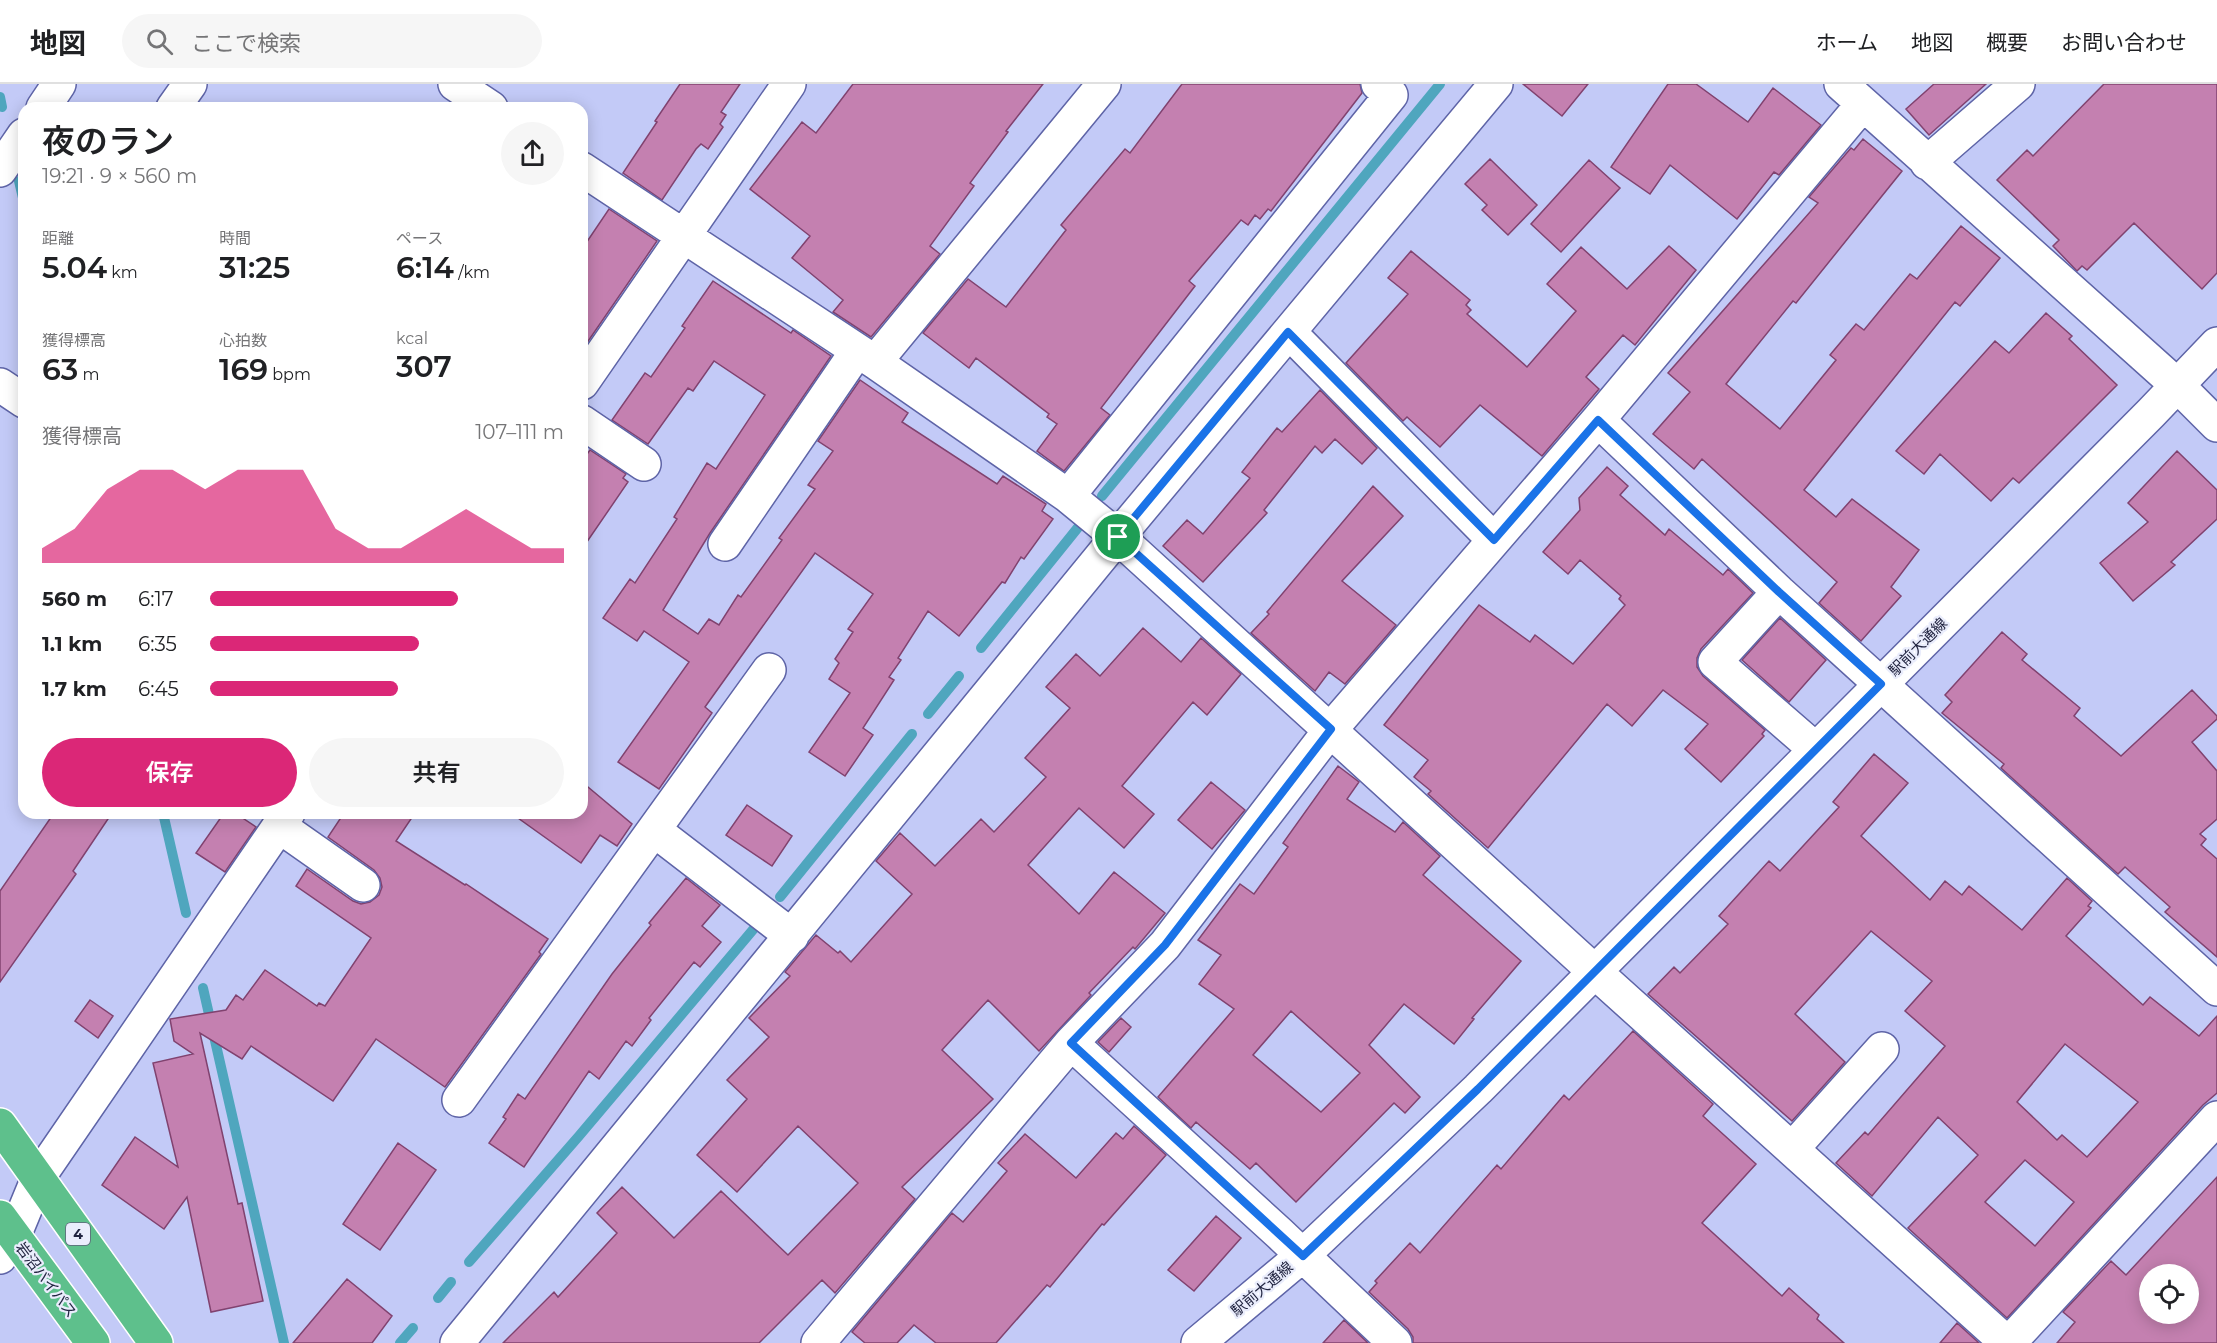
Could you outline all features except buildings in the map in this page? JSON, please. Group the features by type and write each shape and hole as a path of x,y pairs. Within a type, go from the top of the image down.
{"highway":[{"name":"4","path":"0,1125 156,1343"},
{"name":"岩沼バイパス","path":"5,1237 93,1343"}],"street":[{"path":"47,102 59,84"},
{"path":"177,102 190,84"},
{"path":"455,84 482,102"},
{"path":"588,374 789,84"},
{"path":"725,544 866,357 1104,84"},
{"path":"1068,496 1391,95 1378,84"},
{"path":"457,1343 1118,537 1496,84"},
{"path":"1927,163 2018,84"},
{"path":"818,1343 1071,1043 1165,945 1331,729 1598,420 1852,94 2178,386 2217,425"},
{"path":"588,173 866,357 1068,496 1118,537 1594,971 2008,1343 2217,1118"},
{"path":"1288,332 1494,540"},
{"name":"駅前大通線","path":"1198,1343 1303,1256 1469,1097 2178,386 2217,344"},
{"path":"0,385 18,397"},
{"path":"1598,420 1779,592 2217,989"},
{"path":"588,426 644,464"},
{"path":"1779,592 1714,662 1815,749"},
{"path":"459,1100 770,670"},
{"path":"5,1237 38,1178 284,820 363,885"},
{"path":"654,830 792,936"},
{"path":"1071,1043 1395,1343"},
{"path":"1792,1149 1882,1049"}],"waterway":[{"path":"1102,496 1440,84"},
{"path":"0,97 2,107"},
{"path":"981,648 1080,525"},
{"path":"928,714 959,676"},
{"path":"780,897 912,734"},
{"path":"164,819 186,913"},
{"path":"469,1262 757,925"},
{"path":"203,988 284,1343"},
{"path":"438,1298 451,1282"},
{"path":"400,1343 413,1328"}],"route":[{"path":"1288,332 1494,540 1598,420 1779,592 1881,684 1478,1089 1303,1256 1071,1043 1165,945 1331,729 1118,537 1288,332"}]}
